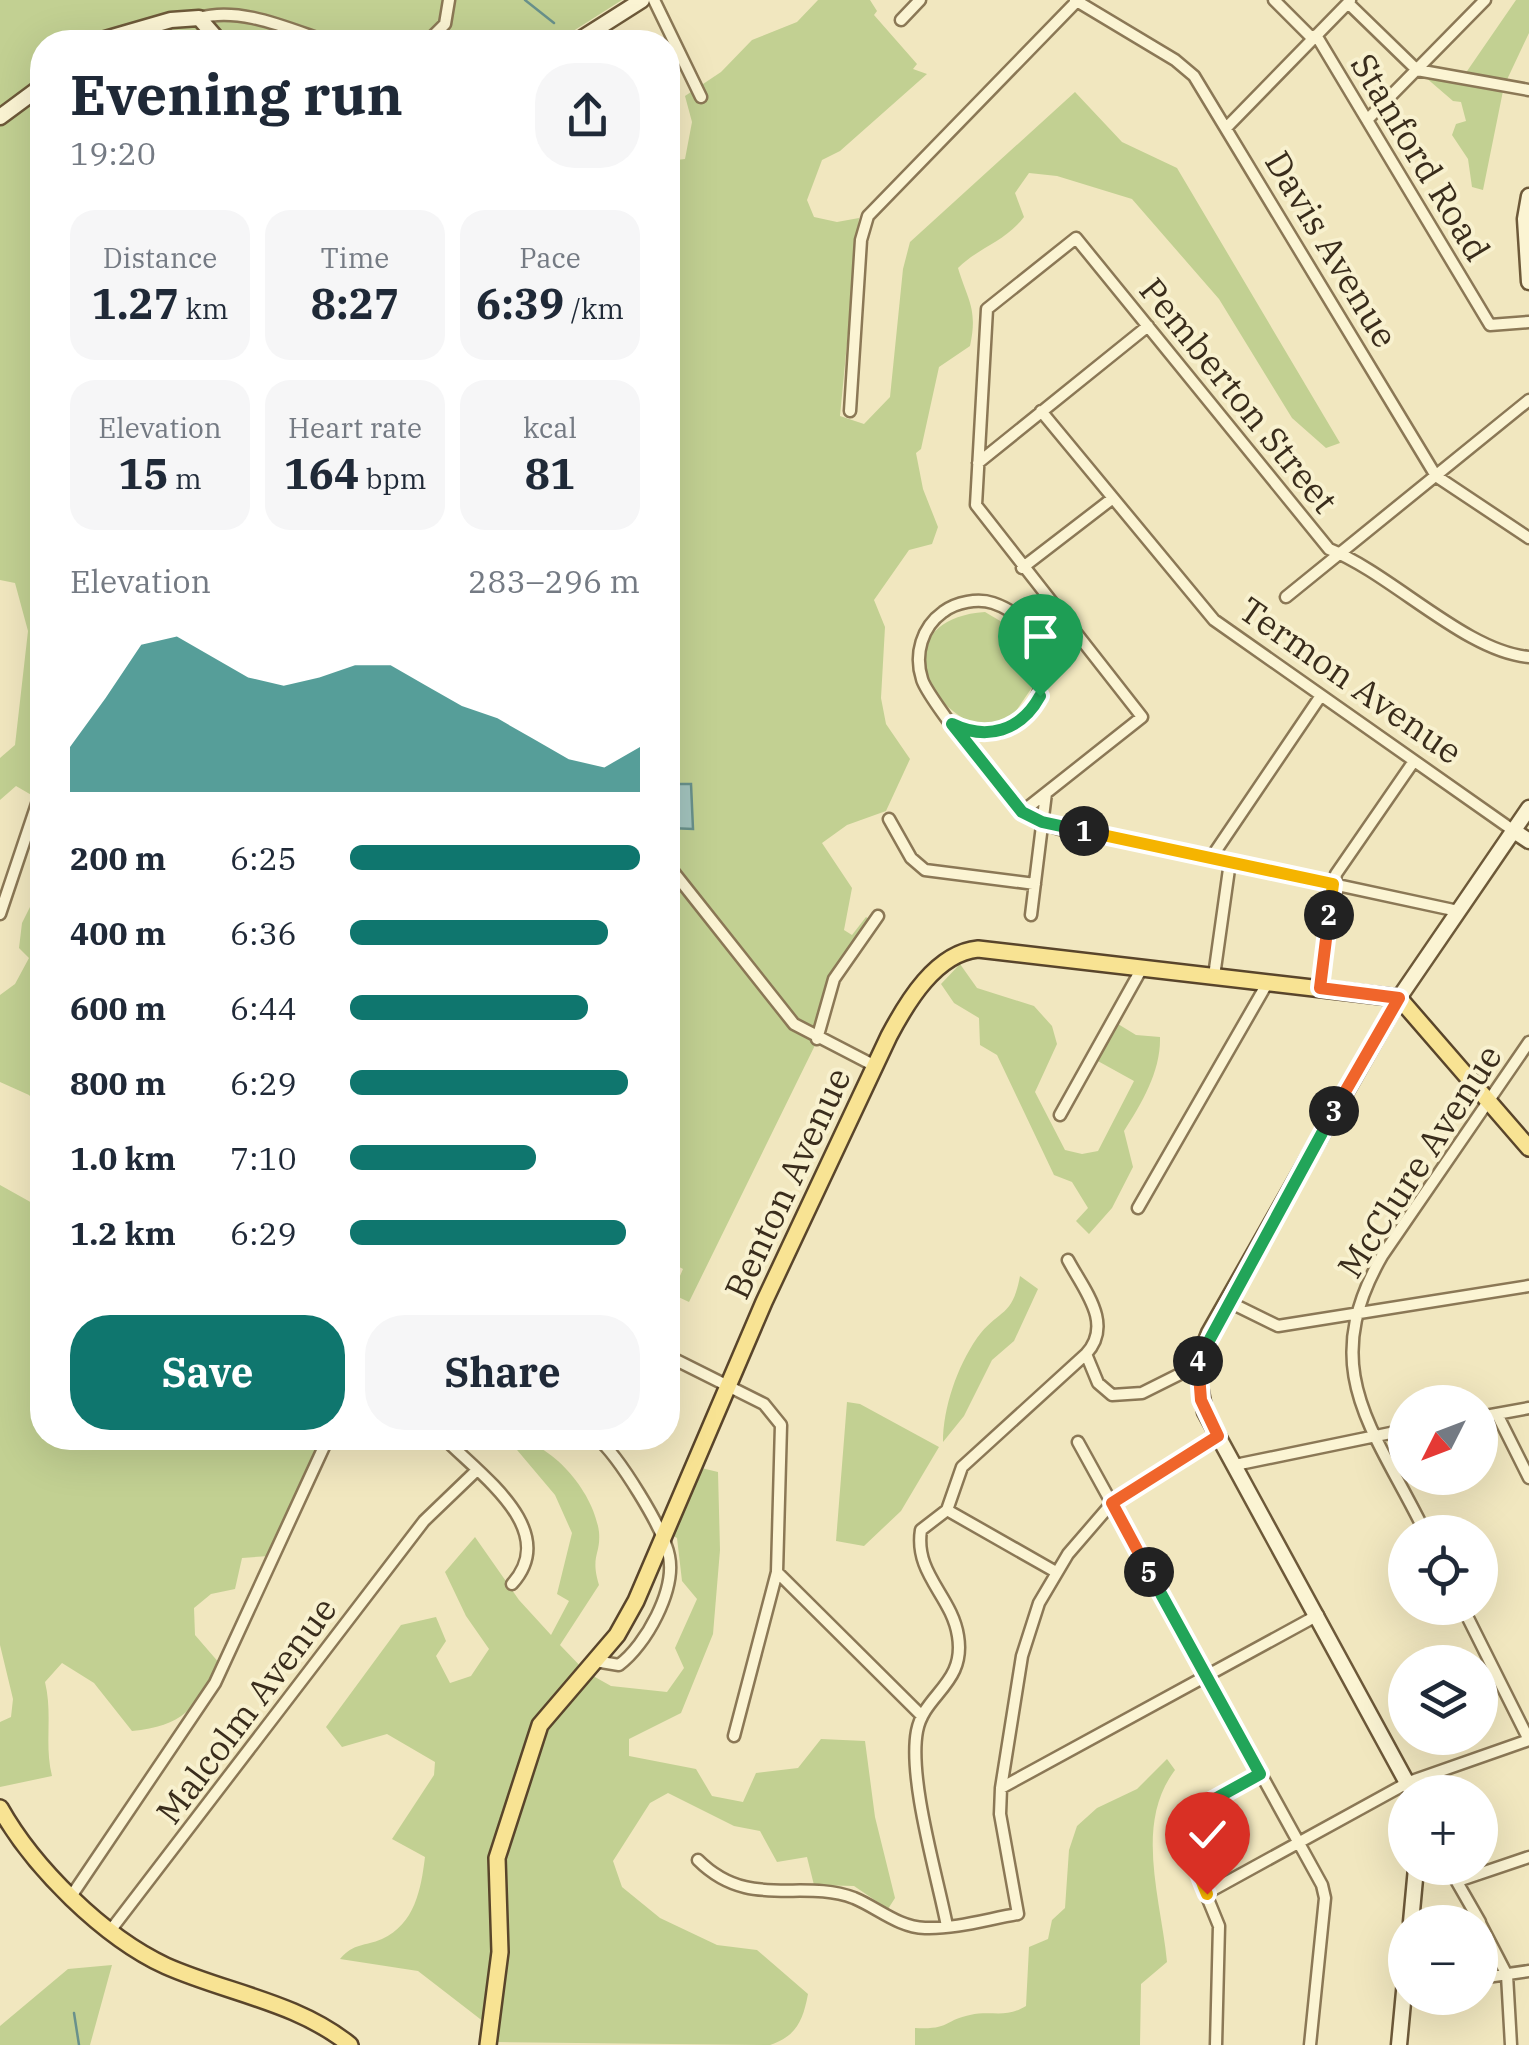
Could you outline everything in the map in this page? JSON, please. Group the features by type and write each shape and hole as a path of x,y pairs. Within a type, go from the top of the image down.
{"main road":[{"name":"Benton Avenue","path":"488,2045 500,1952 498,1858 540,1725 595,1661 636,1601 728,1384 904,1007 962,952 978,948 1399,998"},
{"path":"1399,998 1529,1148"},
{"path":"0,1808 24,1846 110,1931 166,1966 297,2013 350,2045"}],"street":[{"path":"439,30 445,24 449,0"},
{"path":"595,30 642,0"},
{"path":"654,0 669,30"},
{"path":"900,20 920,0"},
{"path":"850,411 861,240 868,216 1076,0"},
{"name":"Davis Avenue","path":"1076,0 1091,4 1184,67 1227,128 1436,476 1529,538"},
{"name":"Stanford Road","path":"1274,0 1314,37 1490,325 1529,322"},
{"path":"1367,120 1485,0"},
{"path":"1227,128 1349,1 1417,70 1529,90"},
{"path":"147,30 214,13 252,18 290,30"},
{"path":"199,18 210,30"},
{"path":"680,53 702,97"},
{"path":"0,116 30,95"},
{"path":"1529,196 1525,219 1529,282"},
{"name":"Pemberton Street","path":"978,464 988,309 1076,238 1329,549 1504,654 1529,658"},
{"path":"1022,812 1142,718 978,510 978,464 1148,326"},
{"path":"1286,597 1529,400"},
{"name":"Termon Avenue","path":"1042,410 1214,620 1529,841"},
{"path":"1022,568 1113,498"},
{"path":"952,724 987,735 1013,726 1033,710 1040,696 1042,658 1028,628 993,603 970,601 950,606 926,630 920,647 922,681 952,724 1022,812 1042,822 1458,911"},
{"path":"1028,628 1054,608"},
{"path":"1212,858 1320,697"},
{"path":"1320,988 1333,884 1414,761"},
{"path":"1031,915 1046,793"},
{"path":"1405,1775 1218,1436 1201,1400 1196,1366 1227,1300 1399,998 1529,808"},
{"path":"889,819 918,867 1035,884"},
{"path":"0,914 30,825"},
{"path":"1214,976 1230,862"},
{"path":"680,881 779,1009 818,1038 875,1066"},
{"path":"818,1038 834,979 878,916"},
{"path":"1060,1115 1142,968"},
{"path":"1138,1208 1268,982"},
{"name":"McClure Avenue","path":"1417,1515 1356,1396 1350,1342 1364,1288 1382,1256 1529,1042"},
{"path":"947,1926 915,1763 922,1716 956,1668 958,1634 925,1571 919,1545 922,1530 947,1510 962,1468 1097,1342 1100,1320 1068,1260"},
{"path":"1227,1300 1274,1326 1529,1286"},
{"path":"1086,1354 1098,1382 1112,1394 1129,1397 1196,1366"},
{"path":"680,1362 764,1404 781,1425 778,1572 734,1736"},
{"path":"1498,1414 1529,1408"},
{"path":"1498,1416 1529,1478"},
{"path":"1235,1465 1388,1434"},
{"path":"698,1860 709,1871 748,1888 840,1894 907,1926 947,1926 1018,1914 1000,1814 1001,1788 1022,1656 1039,1603 1056,1572 1112,1503 1218,1436"},
{"path":"1078,1442 1325,1898 1310,2045"},
{"path":"72,1894 215,1684 322,1450"},
{"path":"456,1450 517,1514 530,1540 526,1566 512,1584"},
{"path":"595,1661 619,1665 636,1648 666,1590 669,1552 634,1482 607,1450"},
{"name":"Malcolm Avenue","path":"110,1931 424,1521 476,1471"},
{"path":"947,1510 1056,1572"},
{"path":"778,1572 922,1716"},
{"path":"1001,1788 1318,1615"},
{"path":"1441,1775 1529,1740 1472,1625"},
{"path":"1216,2045 1219,1926 1192,1860 1191,1839 1208,1803 1260,1774"},
{"path":"1207,1894 1388,1798"},
{"path":"1498,1867 1529,1857"},
{"path":"1498,1958 1507,1975 1511,2045"},
{"path":"1498,1976 1529,1971"},
{"path":"1399,2045 1402,2015"}],"green space":[{"path":"0,0 622,0 575,30 30,30 30,794 16,786 0,800 0,758 15,745 28,631 15,583 0,580"},
{"path":"818,0 870,0 877,11 874,15 917,64 913,69 927,74 840,151 822,160 807,200 814,217 837,222 859,218 840,416 864,424 890,397 903,269 910,242 1075,92 1122,142 1177,168 1340,443 1326,448 1292,418 1219,299 1132,199 1057,176 1029,173 1015,193 1024,217 1009,233 958,268 972,314 970,346 939,367 921,449 916,453 923,489 938,527 932,544 909,550 874,600 885,627 881,698 886,724 910,759 886,811 847,825 822,843 852,888 844,930 852,935 866,917 878,926 839,976 822,1031 689,1302 680,1298 683,1269 680,160 685,159 692,122 685,96 721,72 752,40 797,22"},
{"path":"1516,0 1529,0 1529,33 1504,86 1483,190 1472,187 1468,159 1452,135 1456,124 1466,121 1461,102 1453,101 1417,70 1463,77"},
{"path":"985,612 1022,634 1037,680 1014,714 985,728 961,717 942,701 930,683 925,664 927,645 937,629 956,618"},
{"path":"30,907 30,1096 0,1082 0,995 15,984 29,958 19,948 22,923"},
{"path":"960,964 977,988 1034,1006 1052,1026 1057,1044 1035,1092 1065,1150 1082,1154 1098,1151 1134,1081 1096,1060 1118,1024 1136,1035 1160,1037 1154,1074 1124,1131 1133,1167 1112,1208 1089,1234 1076,1221 1088,1208 1072,1182 1054,1175 997,1055 980,1045 979,1018 954,1003 941,984"},
{"path":"0,1185 30,1202 30,1450 317,1450 269,1556 242,1558 235,1589 211,1594 194,1608 195,1635 220,1664 195,1704 176,1719 132,1731 94,1683 62,1663 45,1682 52,1776 0,1787 0,1722 11,1717 13,1699 0,1645"},
{"path":"1020,1276 1038,1289 1014,1341 992,1360 964,1416 943,1442 948,1402 963,1362 985,1328 1009,1307"},
{"path":"847,1402 860,1404 939,1447 901,1511 864,1546 836,1541"},
{"path":"517,1450 542,1450 567,1470 588,1500 599,1532 595,1567 599,1585 560,1645 586,1672 611,1686 667,1692 684,1668 675,1648 697,1599 682,1581 677,1538 664,1531 693,1466 718,1472 720,1550 713,1634 681,1713 629,1739 629,1756 696,1769 712,1796 743,1802 756,1773 798,1768 821,1739 865,1741 875,1817 895,1898 888,1909 854,1886 814,1885 807,1857 777,1862 760,1831 734,1826 668,1793 650,1803 613,1861 622,1887 660,1918 717,1945 757,1950 808,1994 797,2026 787,2037 770,2045 495,2042 484,2022 418,1971 340,1959 355,1947 393,1932 409,1915 425,1857 392,1839 434,1775 435,1762 387,1734 342,1747 326,1727 401,1625 436,1617 446,1641 436,1656 450,1683 471,1676 489,1649 466,1616 445,1572 475,1537 519,1600 551,1635 569,1601 557,1594 572,1533 555,1495"},
{"path":"1167,1759 1175,1770 1156,1814 1153,1863 1167,1962 1141,1984 1140,2045 915,2045 915,2028 935,2028 970,2015 1005,2013 1026,2006 1029,1947 1048,1939 1052,1920 1065,1908 1069,1850 1077,1826 1097,1808 1137,1789"},
{"path":"112,1965 90,2045 0,2045 0,2026 68,1969"}],"water":[{"path":"680,784 691,784 693,829 680,828"}],"waterway":[{"path":"525,0 554,23"},
{"path":"74,2013 79,2045"}],"route":[{"path":"1040,696 1033,710 1013,726 987,735 952,724 1022,812 1042,822 1333,884 1320,988 1399,998 1202,1348 1196,1366 1197,1384 1205,1412 1218,1436 1143,1479 1112,1503 1260,1774 1208,1803 1198,1820 1191,1839 1192,1860 1207,1894"}]}
